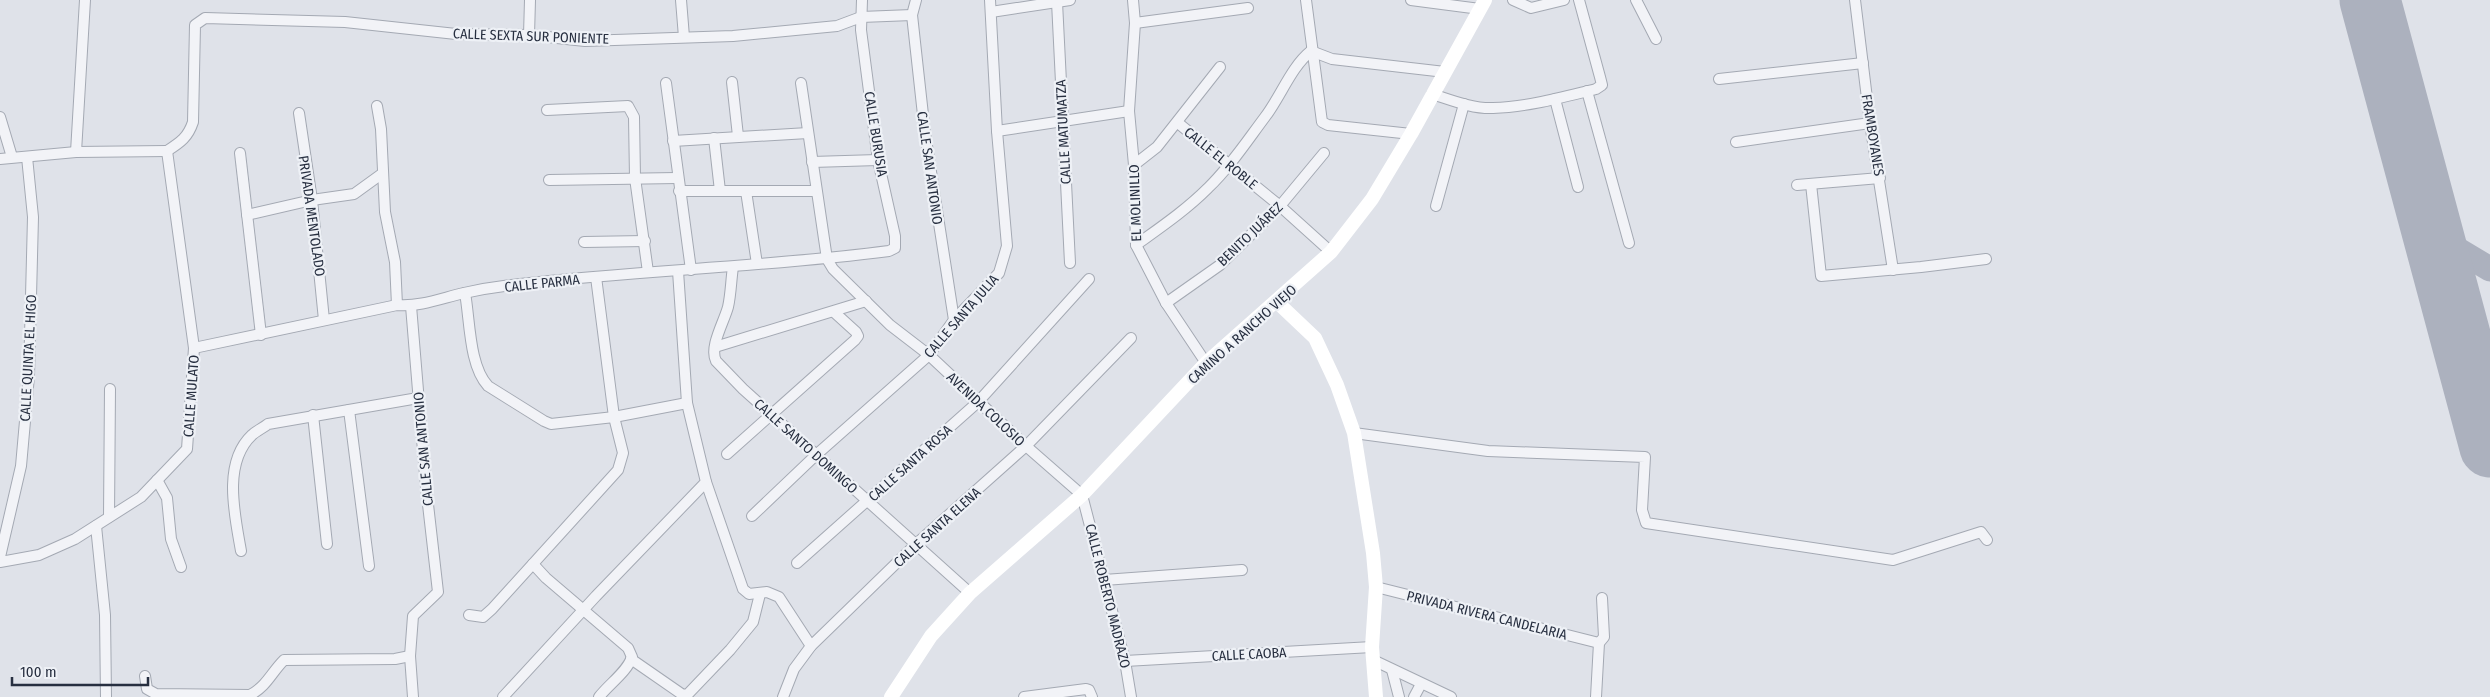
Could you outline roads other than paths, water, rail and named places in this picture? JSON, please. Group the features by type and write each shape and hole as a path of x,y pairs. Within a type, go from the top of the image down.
{"street":[{"path":"76,152 85,0"},
{"path":"529,35 530,0"},
{"path":"681,0 684,37"},
{"path":"861,19 862,0"},
{"path":"912,15 916,0"},
{"name":"CALLE SANTA JULIA","path":"752,516 816,455 930,355 954,320 999,273 1007,246 997,131 990,0"},
{"path":"991,12 1070,0"},
{"path":"1122,0 1133,3"},
{"path":"1306,0 1311,51 1316,63 1322,122 1328,125 1411,134"},
{"path":"1411,0 1483,4"},
{"path":"1513,0 1531,8 1564,0"},
{"path":"1432,94 1464,104 1491,108 1555,99 1602,85 1579,0"},
{"path":"1636,0 1656,40"},
{"name":"FRAMBOYANES","path":"1855,0 1870,123 1893,270"},
{"name":"CALLE MATUMATZA","path":"1057,2 1070,262"},
{"name":"EL MOLINILLO","path":"1133,3 1135,23 1130,111 1134,165 1136,245 1166,303 1206,363"},
{"name":"CAMINO A RANCHO VIEJO","path":"892,697 931,636 970,593 1082,495 1206,363 1277,302 1330,252 1372,200 1483,4"},
{"path":"1135,23 1248,8"},
{"name":"CALLE SEXTA SUR PONIENTE","path":"167,151 182,142 189,133 193,122 195,25 199,20 205,18 345,22 456,34 529,35 585,41 733,36 809,30 837,26 861,19 912,15"},
{"name":"CALLE SAN ANTONIO","path":"912,15 925,133 954,320"},
{"name":"CALLE BURUSIA","path":"861,19 878,160 895,248"},
{"path":"1311,51 1332,59 1445,72"},
{"path":"1136,245 1173,219 1209,188 1230,165 1279,98 1298,64 1311,51"},
{"path":"1719,79 1863,63"},
{"path":"1134,165 1157,147 1178,123 1220,67"},
{"path":"732,82 738,136"},
{"path":"666,83 690,270"},
{"path":"801,83 815,191 827,259"},
{"path":"1587,91 1629,242"},
{"path":"1555,99 1578,187"},
{"path":"1436,206 1464,104"},
{"path":"377,106 381,129 385,212 395,262 397,306"},
{"path":"547,110 628,106 634,117 635,178 648,272"},
{"path":"997,131 1130,111"},
{"name":"PRIVADA MENTOLADO","path":"299,113 312,200 324,320"},
{"path":"0,117 12,157"},
{"name":"CALLE EL ROBLE","path":"1178,123 1280,206 1330,252"},
{"path":"1736,142 1870,123"},
{"path":"672,141 808,133"},
{"path":"714,138 720,191"},
{"path":"0,159 76,152 167,151"},
{"name":"CALLE MULATO","path":"0,562 39,555 75,539 140,497 187,449 194,348 167,151"},
{"path":"240,153 262,335"},
{"name":"BENITO JUÁREZ","path":"1166,303 1220,265 1280,206 1324,153"},
{"name":"CALLE QUINTA EL HIGO","path":"0,557 21,466 29,376 33,217 27,157"},
{"path":"812,162 878,160"},
{"path":"247,215 312,200 354,194 383,174"},
{"path":"549,180 677,178"},
{"path":"1797,185 1880,178"},
{"path":"1811,184 1821,276 1986,259"},
{"path":"679,191 815,191"},
{"path":"746,191 758,264"},
{"path":"584,242 645,241"},
{"name":"CALLE PARMA","path":"194,348 262,335 324,320 397,306 411,306 465,293 518,284 827,259 889,251 895,248"},
{"name":"AVENIDA COLOSIO","path":"827,259 833,269 890,325 930,355 978,402 1082,495"},
{"path":"715,347 728,305 733,267"},
{"path":"678,271 688,403 706,482 743,588 749,594 767,592 779,597 811,646"},
{"path":"470,615 483,617 618,470 623,453 614,417 596,277"},
{"name":"CALLE SANTA ROSA","path":"797,563 868,502 978,402 1089,280"},
{"path":"465,293 477,367 482,379 488,386 544,421 551,424 614,417 688,403"},
{"path":"715,347 866,301"},
{"path":"1277,302 1315,338 1337,385 1354,433 1374,553 1376,587 1373,654 1376,697"},
{"name":"CALLE SAN ANTONIO","path":"410,656 412,616 438,592 418,398 411,306"},
{"path":"727,454 858,336 834,312"},
{"name":"CALLE SANTA ELENA","path":"783,697 794,669 811,646 916,544 1026,446 1131,338"},
{"name":"CALLE SANTO DOMINGO","path":"715,347 714,356 716,361 743,389 970,593"},
{"path":"109,517 110,389"},
{"path":"241,551 236,524 233,470 238,455 251,436 268,424 418,398"},
{"path":"349,410 369,566"},
{"path":"313,415 327,544"},
{"path":"1354,433 1488,451 1644,457 1642,510 1646,523 1893,560 1981,532 1987,540"},
{"path":"157,480 167,498 171,539 181,566"},
{"path":"503,697 706,482"},
{"name":"CALLE ROBERTO MADRAZO","path":"1082,495 1125,661 1131,697"},
{"path":"96,526 105,615 106,697"},
{"path":"533,564 583,611 628,648 631,659 629,665 609,684 599,697"},
{"path":"1104,580 1242,570"},
{"name":"PRIVADA RIVERA CANDELARIA","path":"1376,587 1599,643"},
{"path":"631,659 674,690 683,695 688,694 730,650 753,622 760,594"},
{"path":"1596,697 1599,643 1604,637 1602,598"},
{"path":"1373,654 1392,670 1451,697"},
{"name":"CALLE CAOBA","path":"1125,661 1373,654"},
{"path":"145,676 147,689 156,694 250,695 263,688 274,670 284,660 299,658 395,659 410,656 413,697"},
{"path":"1392,670 1399,697"},
{"path":"1414,697 1421,684"},
{"path":"1024,697 1086,689 1089,690 1092,697"}]}
